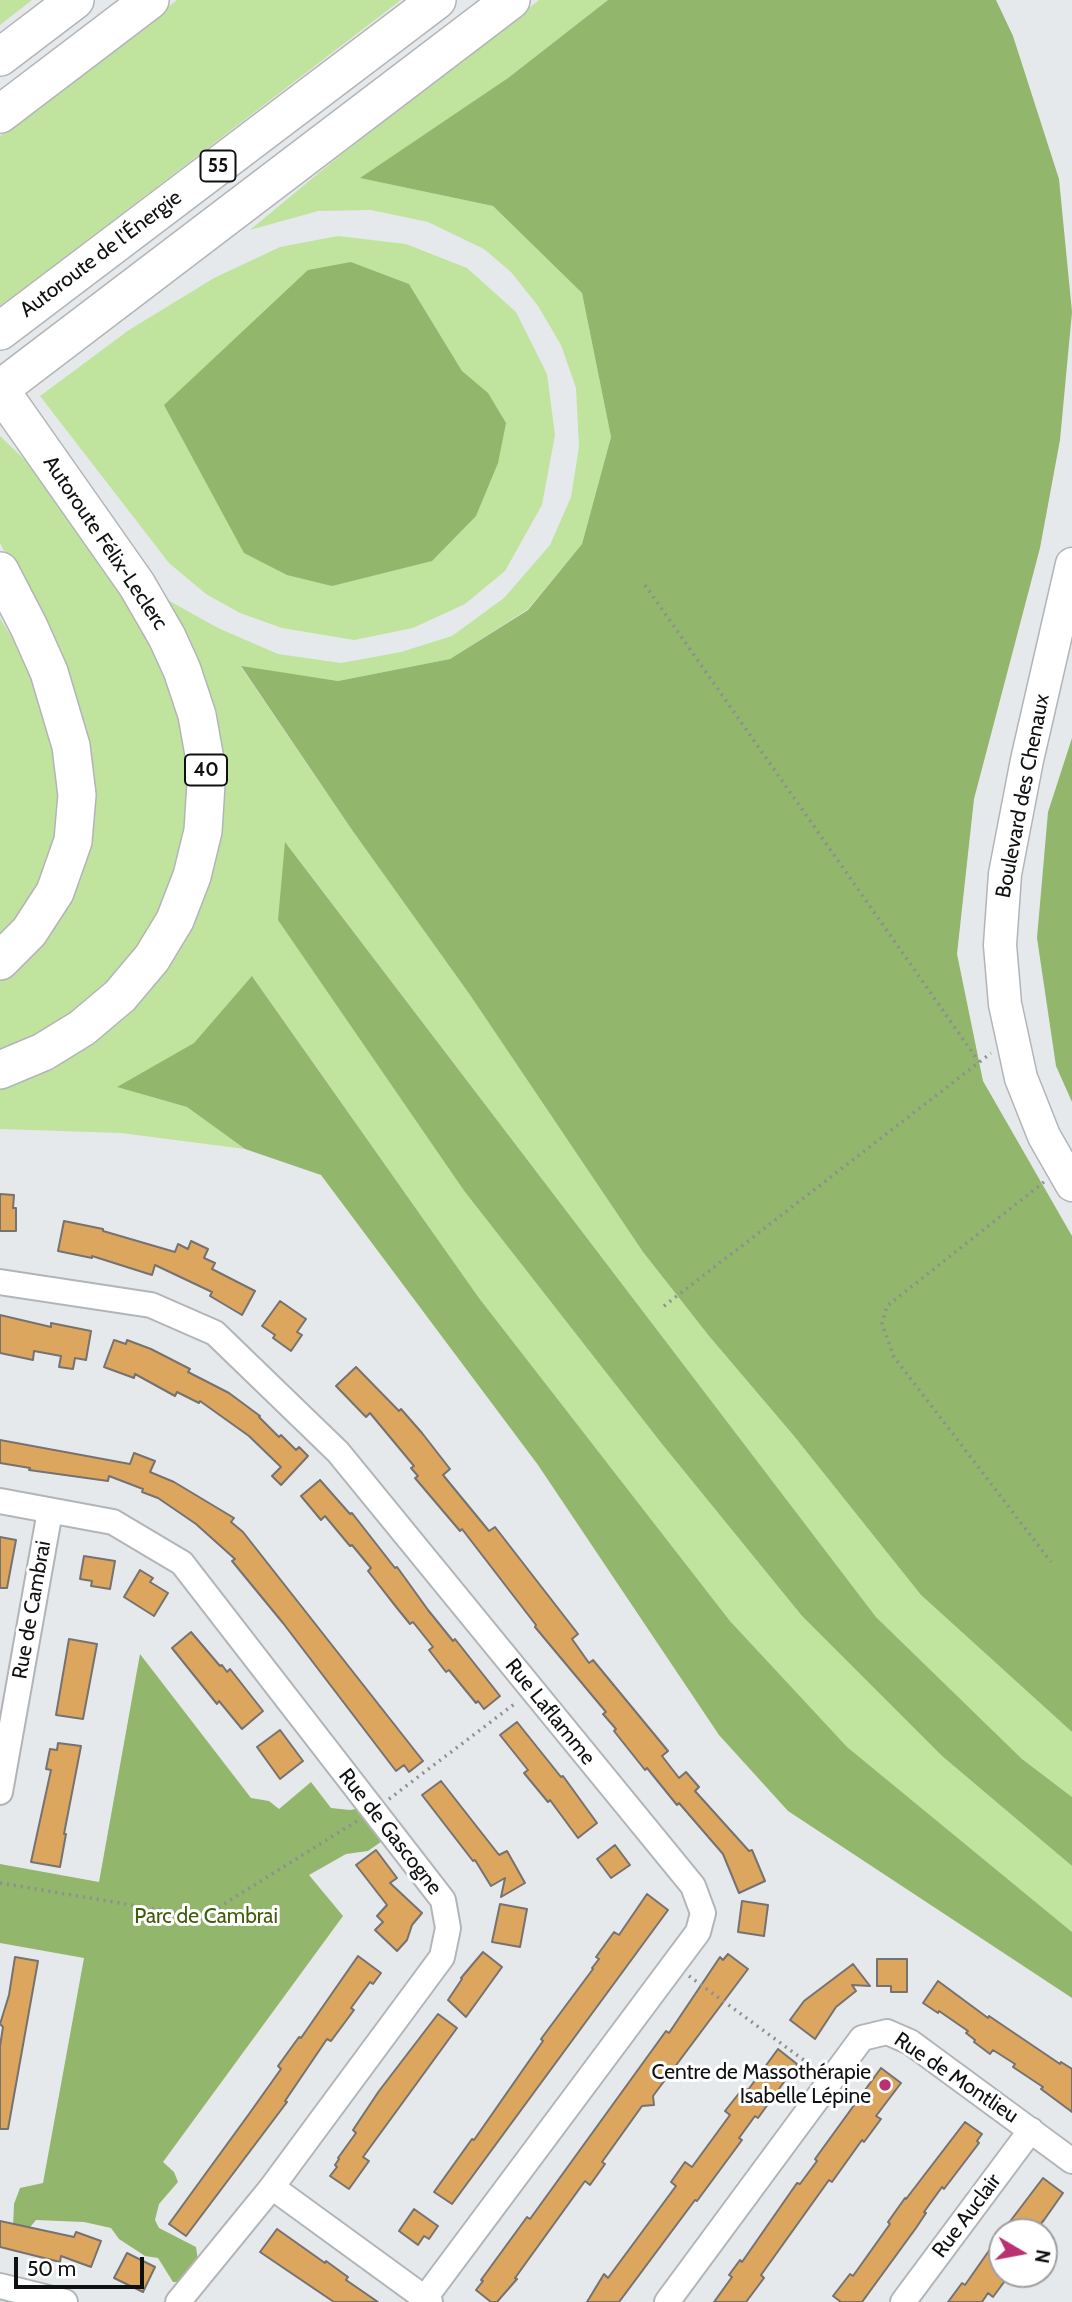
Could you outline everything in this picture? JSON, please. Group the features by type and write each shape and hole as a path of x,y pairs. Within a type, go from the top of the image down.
{"highway":[{"path":"0,57 75,0"},
{"path":"0,114 150,0"},
{"name":"Autoroute de l'Énergie","path":"0,331 437,0"},
{"path":"0,390 511,0"},
{"name":"Autoroute Félix-Leclerc","path":"0,390 137,585 175,651 202,737 206,796 192,876 175,920 152,958 120,996 82,1028 43,1052 0,1070"},
{"path":"0,571 49,672 69,738 77,795 73,841 59,884 38,920 19,944 0,961"}],"main road":[{"name":"Boulevard des Chenaux","path":"1067,1176 1044,1136 1021,1078 1005,1004 1000,945 1004,874 1072,564"}],"street":[{"name":"Rue Laflamme","path":"0,1282 150,1305 215,1334 338,1452 693,1886 703,1913 698,1932 428,2300"},
{"name":"Rue de Gascogne","path":"0,1501 113,1522 182,1563 443,1900 448,1928 442,1957 272,2187 178,2302"},
{"name":"Rue de Cambrai","path":"0,1792 50,1511"},
{"name":"Rue de Montlieu","path":"667,2302 862,2038 887,2032 910,2042 1072,2161"},
{"name":"Rue Auclair","path":"903,2302 1031,2130"},
{"path":"272,2187 428,2300"},
{"path":"0,2286 65,2302"}],"path":[{"path":"645,584 979,1062"},
{"path":"664,1306 1012,1037"},
{"path":"1051,1562 894,1357 881,1324 887,1306 1067,1176"},
{"path":"0,1883 203,1917 374,1811 532,1690"},
{"path":"673,1965 831,2080"}],"green space":[{"path":"0,0 32,0 0,25"},
{"path":"177,0 401,0 0,307 0,136"},
{"path":"539,0 608,0 508,78 361,178 493,206 582,293 611,437 582,544 528,609 450,659 338,681 241,667 352,830 470,995 643,1252 921,1595 1072,1732 1072,1797 1022,1759 876,1617 286,843 465,1192 662,1444 802,1616 942,1756 1072,1866 1072,1932 846,1747 730,1621 479,1298 253,977 194,1043 118,1087 187,1107 245,1149 121,1133 0,1129 0,1089 52,1068 94,1042 139,1002 166,969 191,930 205,893 223,777 217,712 190,641 166,599 218,628 278,654 341,663 401,652 452,636 504,598 550,545 571,497 579,447 576,388 561,345 538,306 511,272 484,249 428,222 371,210 318,211 250,230 332,162"},
{"path":"608,0 996,0 1013,36 1059,179 1072,312 1060,440 1040,548 974,799 957,954 983,1081 1072,1236 1072,1732 921,1595 643,1252 470,995 352,830 241,666 338,681 450,659 528,610 582,544 611,437 582,293 493,206 360,178 508,78"},
{"path":"338,236 406,244 467,268 516,312 547,374 555,435 542,505 505,571 465,604 413,628 354,640 282,628 240,613 206,594 169,563 40,396 129,330 214,278 280,247","holes":["351,262 409,284 462,371"]},
{"path":"351,262 409,284 462,371 488,393 506,423 498,463 476,516 432,561 332,586 287,575 244,553 164,405 308,270"},
{"path":"0,436 26,461 141,624 169,682 189,752 191,829 174,895 121,976 61,1027 0,1056 0,980 34,946 73,890 60,661 0,543"},
{"path":"0,618 41,686 65,771 63,845 30,916 0,941"},
{"path":"1072,738 1072,1102 1056,1066 1037,938 1048,812"},
{"path":"285,842 876,1617 1022,1759 1072,1797 1072,1866 942,1756 802,1616 662,1444 465,1192 278,920"},
{"path":"252,976 479,1298 730,1621 847,1747 1072,1932 1072,1998 788,1811 719,1735 538,1465 321,1175 245,1149 187,1107 117,1087 194,1043"},
{"name":"Parc de Cambrai","path":"140,1654 251,1798 269,1801 279,1809 311,1782 331,1808 350,1810 366,1807 385,1839 368,1851 346,1854 309,1875 343,1916 163,2162 174,2172 178,2182 159,2204 155,2220 159,2228 196,2247 198,2261 187,2282 173,2282 158,2258 145,2256 119,2239 111,2228 84,2222 36,2220 27,2231 13,2227 14,2204 20,2188 43,2183 84,1958 0,1943 0,1864 99,1882"}],"building":[{"path":"0,1194 14,1195 16,1231 0,1231"},
{"path":"64,1221 103,1229 175,1252 178,1244 188,1249 191,1241 208,1249 204,1258 215,1263 212,1269 255,1291 242,1315 210,1296 212,1292 155,1265 152,1275 92,1256 58,1251"},
{"path":"280,1301 306,1319 297,1332 302,1335 291,1351 262,1326"},
{"path":"0,1315 51,1327 51,1323 91,1331 86,1360 75,1358 73,1369 59,1367 61,1356 34,1351 33,1360 0,1353"},
{"path":"114,1340 126,1344 127,1340 151,1349 190,1369 188,1372 229,1393 260,1416 279,1437 281,1435 296,1450 299,1447 308,1456 281,1485 272,1476 281,1467 249,1436 200,1401 199,1403 177,1392 175,1396 135,1374 134,1378 104,1367"},
{"path":"356,1367 399,1411 401,1409 422,1433 450,1469 443,1475 489,1531 495,1527 578,1634 572,1639 589,1663 593,1660 668,1751 662,1756 679,1778 686,1772 699,1787 695,1791 749,1851 752,1850 765,1881 739,1893 723,1854 647,1768 645,1770 614,1731 616,1729 603,1714 606,1712 535,1627 462,1529 460,1531 415,1478 418,1476 411,1468 414,1466 370,1413 366,1417 336,1386"},
{"path":"0,1440 130,1464 134,1453 155,1461 150,1472 174,1482 234,1518 231,1522 243,1532 423,1761 409,1772 404,1765 396,1771 232,1561 235,1559 196,1524 158,1498 142,1492 143,1489 109,1476 108,1481 29,1470 30,1468 0,1463"},
{"path":"320,1480 350,1514 352,1513 395,1568 397,1567 428,1610 500,1696 484,1709 449,1670 446,1672 429,1650 433,1647 413,1622 410,1624 397,1608 352,1545 350,1546 325,1516 321,1520 301,1496"},
{"path":"0,1537 16,1540 7,1588 0,1588"},
{"path":"84,1556 115,1561 110,1589 91,1586 92,1581 80,1579"},
{"path":"140,1570 153,1578 150,1582 168,1593 154,1616 124,1597"},
{"path":"191,1632 220,1666 227,1672 230,1669 263,1711 242,1729 219,1701 217,1704 172,1648"},
{"path":"69,1639 97,1644 83,1719 56,1715"},
{"path":"517,1722 561,1777 563,1776 597,1823 578,1838 550,1800 548,1802 524,1773 528,1770 500,1735"},
{"path":"280,1730 303,1761 280,1779 257,1747"},
{"path":"58,1743 81,1746 60,1867 31,1862 51,1770 46,1769 50,1749 57,1750"},
{"path":"441,1781 499,1855 507,1851 525,1883 501,1897 505,1878 491,1886 475,1860 473,1861 422,1795"},
{"path":"615,1845 630,1865 611,1878 597,1859"},
{"path":"376,1850 397,1878 390,1883 422,1913 412,1925 407,1940 397,1951 375,1930 383,1922 377,1916 387,1905 356,1865"},
{"path":"647,1894 668,1910 452,2204 434,2192 472,2139 474,2140 543,2041 541,2039 593,1969 599,1959 596,1957 614,1932 619,1935"},
{"path":"742,1901 768,1905 764,1936 738,1932"},
{"path":"500,1904 527,1909 520,1947 492,1942"},
{"path":"483,1952 502,1967 466,2017 448,2000 461,1978"},
{"path":"728,1954 748,1969 653,2096 654,2105 642,2106 602,2162 605,2164 590,2185 585,2181 515,2278 517,2279 497,2302 491,2302 476,2290 483,2281 481,2280 527,2217 530,2219 666,2031 669,2033 720,1957 723,1960"},
{"path":"358,1956 381,1973 373,1984 370,1982 331,2041 327,2039 285,2101 287,2102 186,2236 169,2224 281,2069 278,2066 299,2037 301,2038"},
{"path":"15,1957 38,1961 8,2129 0,2129 0,2046 3,2027 0,2024 9,1995"},
{"path":"877,1959 907,1959 907,1992 891,1992 891,1986 877,1986"},
{"path":"853,1964 870,1986 852,1985 856,1991 836,2007 815,2039 790,2020 804,2001"},
{"path":"938,1981 988,2018 989,2016 1060,2064 1061,2062 1072,2069 1072,2112 1041,2089 1043,2087 1013,2067 1015,2064 993,2050 990,2054 974,2042 966,2033 968,2031 923,2003"},
{"path":"438,2014 457,2028 363,2157 369,2161 349,2189 330,2176 337,2167 335,2165 338,2158 356,2133 353,2130 379,2091"},
{"path":"778,2049 797,2064 758,2118 755,2116 739,2138 742,2140 697,2201 695,2200 619,2302 587,2302 604,2274 608,2278 676,2186 671,2182 685,2162 692,2167 730,2115 725,2111 744,2087 748,2090"},
{"path":"881,2068 901,2083 876,2116 881,2119 864,2142 862,2140 832,2182 829,2180 761,2275 764,2278 746,2302 714,2302 732,2277 729,2275 740,2260 742,2262 797,2183 800,2184 817,2161 815,2159"},
{"path":"965,2122 982,2134 977,2141 979,2143 944,2189 942,2187 862,2302 841,2302 833,2296 850,2274 853,2276 905,2198"},
{"path":"1043,2178 1063,2193 1045,2218 1013,2218"},
{"path":"414,2209 438,2226 429,2239 424,2236 418,2245 399,2231"},
{"path":"0,2221 74,2237 76,2232 101,2241 91,2267 61,2256 60,2262 0,2247"},
{"path":"277,2229 325,2263 326,2261 348,2277 346,2280 378,2302 334,2302 260,2252"},
{"path":"988,2252 988,2288 1000,2288 993,2297 988,2293 982,2302 948,2302 962,2283 965,2285"},
{"path":"127,2253 155,2267 143,2292 114,2278"}],"place":[{"name":"Centre de Massothérapie Isabelle Lépine","path":"885,2085"}]}
